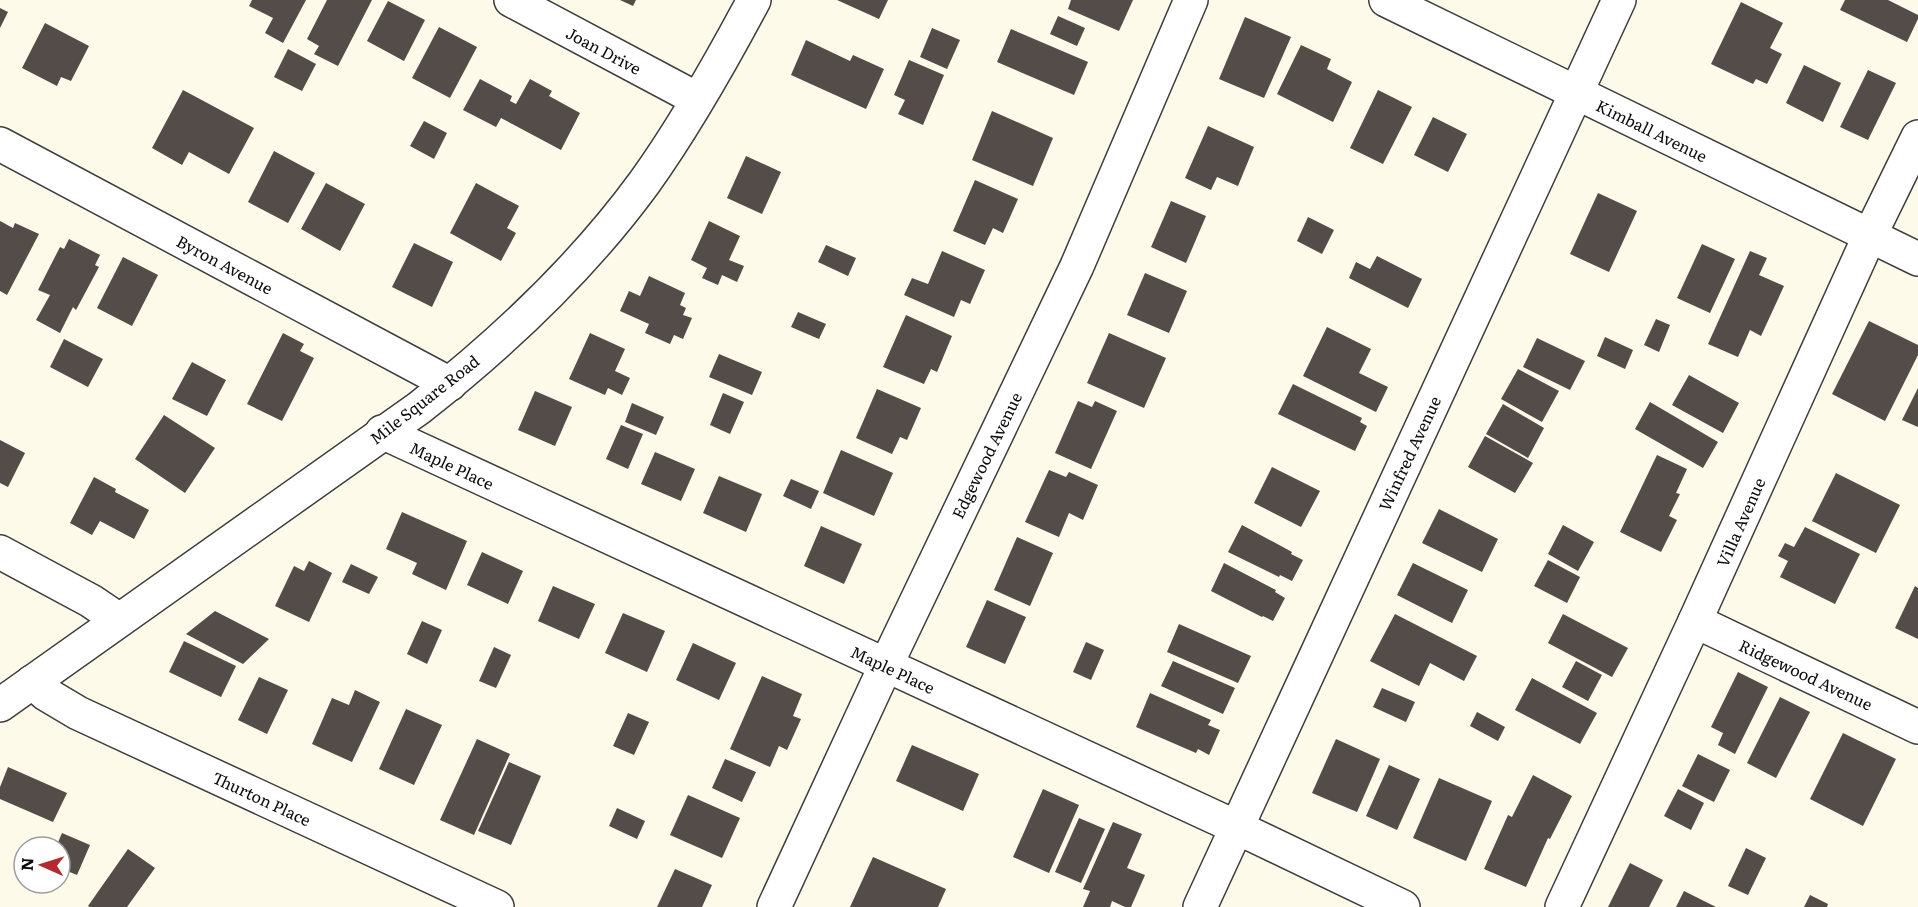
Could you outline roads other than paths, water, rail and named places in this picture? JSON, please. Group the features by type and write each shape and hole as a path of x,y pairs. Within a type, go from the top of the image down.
{"street":[{"name":"Joan Drive","path":"511,0 697,99"},
{"name":"Mile Square Road","path":"0,705 382,432 419,408 450,384 541,300 602,236 643,184 697,99 754,0"},
{"name":"Edgewood Avenue","path":"774,907 886,665 1077,266 1191,0"},
{"name":"Kimball Avenue","path":"1386,0 1918,259"},
{"name":"Winfred Avenue","path":"1200,907 1619,0"},
{"name":"Villa Avenue","path":"1562,907 1870,235 1918,137"},
{"name":"Byron Avenue","path":"0,144 450,384"},
{"name":"Maple Place","path":"382,432 1236,827 1403,907"},
{"path":"0,552 91,601 119,620"},
{"name":"Ridgewood Avenue","path":"1695,621 1918,727"},
{"name":"Thurton Place","path":"32,682 58,702 78,713 497,907"}]}
